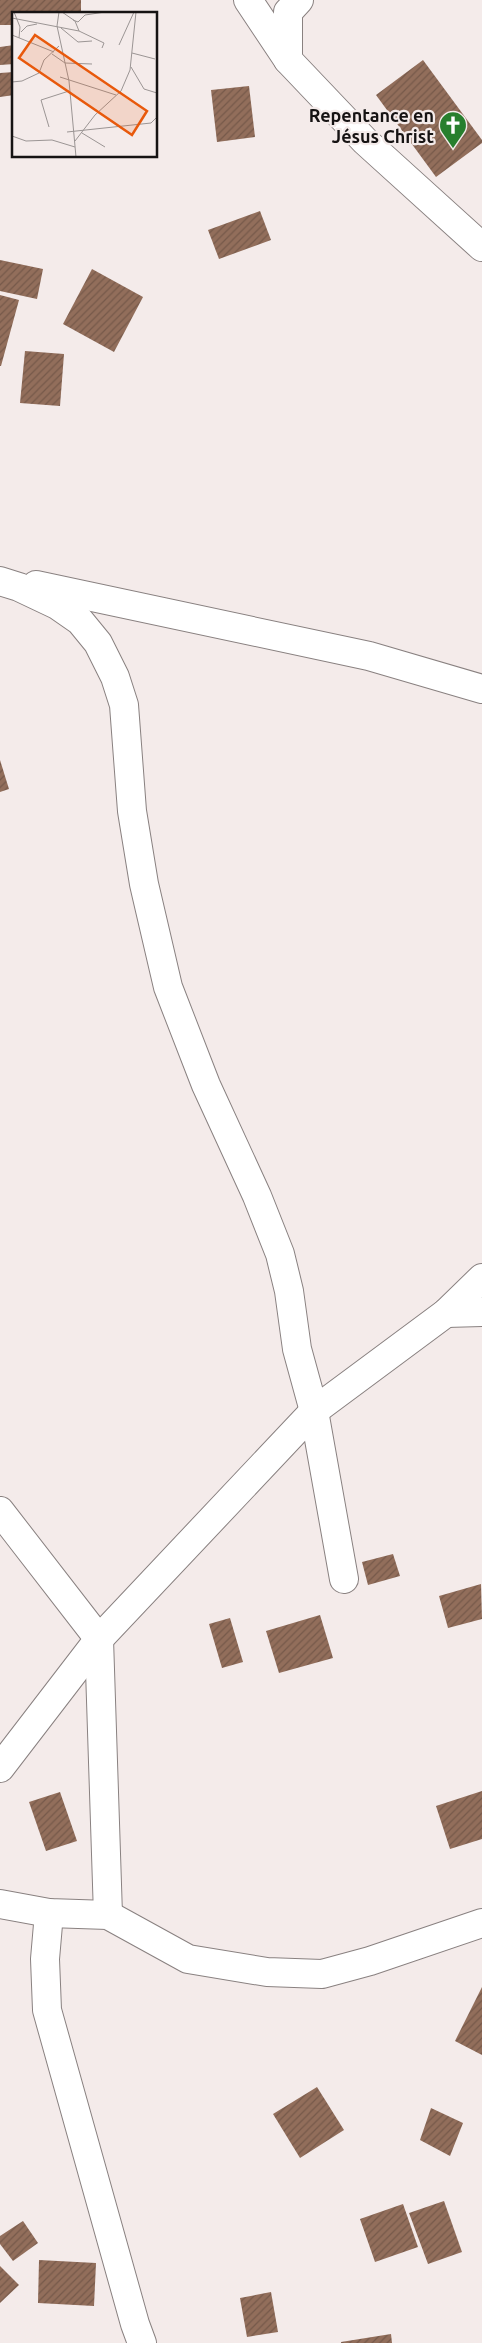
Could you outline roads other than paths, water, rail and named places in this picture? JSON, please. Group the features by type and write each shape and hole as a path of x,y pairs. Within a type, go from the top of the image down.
{"street":[{"path":"248,0 288,60 364,141 482,247"},
{"path":"288,60 288,12 299,0"},
{"path":"0,579 369,656 482,689"},
{"path":"0,579 19,586 56,605 80,621 98,643 115,677 124,705 132,811 144,884 168,987 206,1085 257,1196 280,1254 289,1290 297,1349 314,1411 344,1579"},
{"path":"0,1768 99,1639 314,1411 446,1313 482,1279"},
{"path":"446,1313 482,1312"},
{"path":"0,1511 99,1639 108,1915"},
{"path":"0,1904 49,1913 108,1915 188,1959 267,1972 322,1974 370,1961 477,1923 482,1924"},
{"path":"49,1913 45,1959 47,2010 142,2343"}],"place":[{"name":"Repentance en Jésus Christ","path":"453,149"}]}
